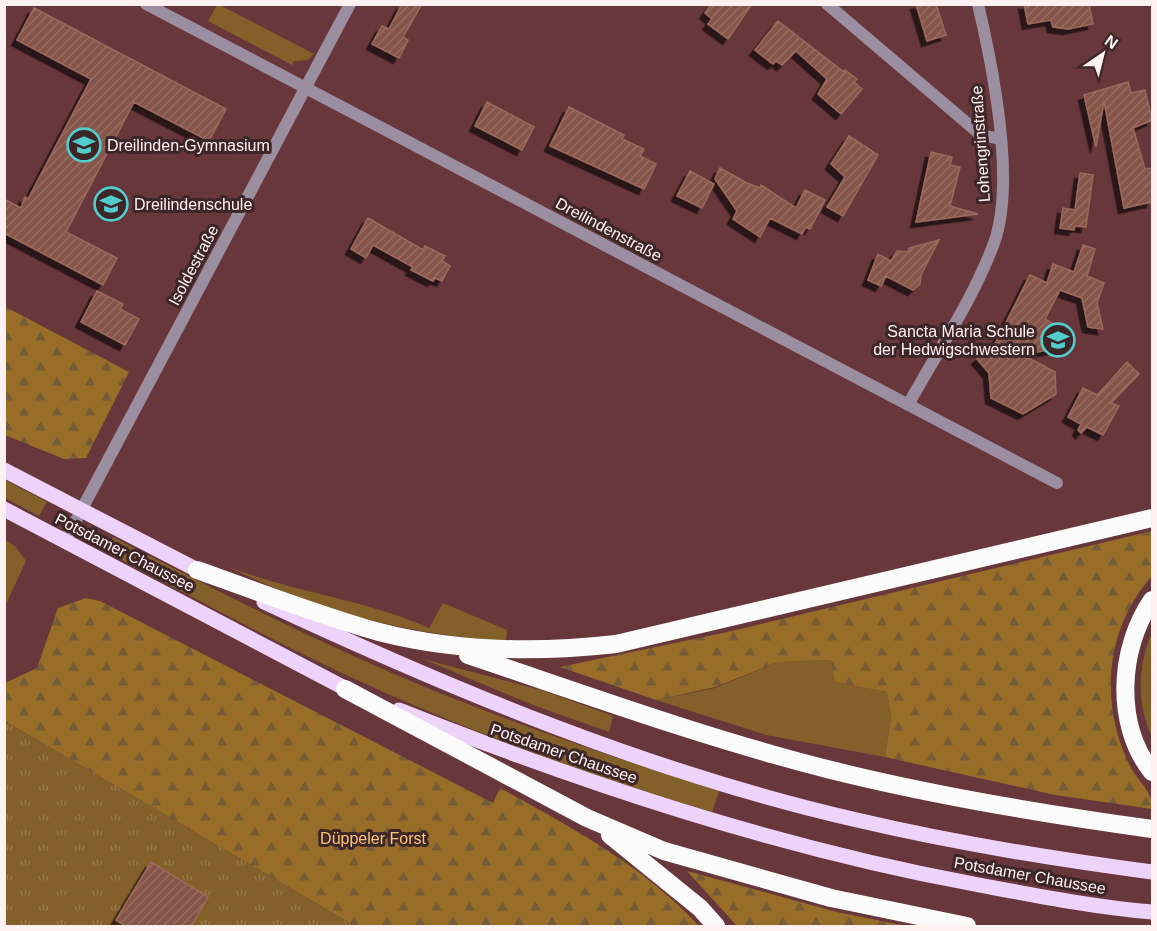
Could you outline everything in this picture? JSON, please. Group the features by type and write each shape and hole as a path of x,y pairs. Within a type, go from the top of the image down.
{"highway":[{"path":"196,570 379,632 435,644 497,650 552,650 616,644 1152,518"},
{"path":"1152,600 1144,612 1130,648 1125,691 1132,731 1152,772"},
{"path":"435,644 629,710 827,769 963,799 1057,816 1152,829"},
{"path":"345,689 587,818 664,851 831,898 967,927"},
{"path":"587,818 700,908 716,927"}],"main road":[{"name":"Potsdamer Chaussee","path":"4,470 196,570 406,666 521,714 694,775 856,820 1017,853 1152,872"},
{"name":"Potsdamer Chaussee","path":"4,509 345,689 507,753 620,792 761,836 904,871 1067,901 1152,912"}],"street":[{"name":"Dreilindenstraße","path":"146,4 1056,483"},
{"name":"Isoldestraße","path":"65,541 350,4"},
{"path":"827,4 981,135 1000,138"},
{"name":"Lohengrinstraße","path":"908,405 980,275 994,242 1003,199 1000,138 988,48 978,4"}],"green space":[{"path":"217,5 314,54 308,60 294,61 292,65 208,21"},
{"path":"4,306 129,372 86,458 64,459 5,435"},
{"path":"5,480 47,502 39,516 5,498"},
{"path":"1152,531 1152,576 1136,597 1124,619 1116,643 1111,692 1120,742 1133,772 1150,797 1152,809 1055,795 885,757 891,717 887,692 835,682 831,660 778,662 715,687 656,700 560,667 723,633"},
{"path":"113,537 273,618 396,675 542,732 719,791 712,812 512,745 415,706 319,662 105,551"},
{"path":"5,540 15,546 26,561 5,606"},
{"path":"226,566 277,583 354,602 429,628 443,603 507,630 506,641 432,633 362,618 295,596"},
{"name":"Düppeler Forst","path":"86,598 100,601 493,803 500,788 580,833 631,866 678,904 699,926 355,926 5,721 5,683 37,668 58,608"},
{"path":"1152,632 1152,737 1143,711 1141,684 1144,658"},
{"path":"423,659 544,691 613,716 609,732 533,705"},
{"path":"831,660 835,682 887,692 891,717 885,757 766,735 656,700 715,688 778,662"},
{"path":"5,721 355,926 5,926"},
{"path":"687,871 837,912 906,926 737,926"}],"building":[{"path":"402,4 422,4 403,37 408,40 399,58 372,44 382,26 389,29"},
{"path":"712,4 752,4 728,39 708,24 712,19 705,13"},
{"path":"916,4 936,4 946,35 927,41"},
{"path":"1024,4 1089,4 1093,24 1068,29 1053,27 1051,20 1028,24"},
{"name":"Dreilinden-Gymnasium","path":"34,8 226,109 209,141 134,102 66,232 117,258 103,285 4,233 4,199 21,208 25,197 28,199 91,79 17,40"},
{"path":"778,21 844,72 845,70 857,79 854,82 862,89 841,114 818,94 827,79 796,51 782,65 776,61 773,64 755,50"},
{"path":"1128,82 1131,93 1145,90 1152,120 1133,128 1145,169 1152,168 1152,202 1124,208 1104,101 1096,147 1084,95"},
{"path":"487,102 534,127 522,150 475,126"},
{"path":"569,107 624,135 622,139 644,149 640,156 656,164 644,189 550,146"},
{"path":"849,136 878,155 843,216 827,207 845,177 831,164"},
{"path":"931,152 952,157 950,165 960,167 950,206 978,214 916,222"},
{"path":"720,168 747,183 760,188 761,185 796,208 805,190 825,200 810,229 806,227 802,234 770,218 760,237 733,219 737,211 715,179"},
{"path":"690,171 714,184 702,208 677,196"},
{"path":"1080,173 1093,175 1086,227 1075,226 1074,230 1060,228 1063,208 1075,210"},
{"path":"368,218 423,250 425,246 445,256 442,261 450,266 442,281 435,278 433,281 411,270 413,267 373,245 366,258 351,249"},
{"path":"939,240 921,275 920,284 913,290 886,276 881,286 868,280 878,254 891,261 897,251 908,252 909,248"},
{"path":"1083,245 1095,249 1087,276 1104,283 1097,303 1103,329 1088,327 1082,298 1060,290 1045,319 1058,327 1062,347 1023,355 1055,372 1056,394 1023,414 991,398 989,373 977,359 996,342 1030,275 1047,283 1053,264 1074,272"},
{"path":"97,291 123,304 120,309 139,319 125,345 81,322"},
{"path":"1127,362 1139,374 1111,403 1119,406 1103,435 1087,427 1081,433 1078,430 1081,424 1068,417 1083,388 1097,395"},
{"path":"151,862 208,897 191,927 127,927 116,920"}],"place":[{"name":"Dreilinden-Gymnasium","path":"84,145"},
{"name":"Dreilindenschule","path":"111,204"},
{"name":"Sancta Maria Schule der Hedwigschwestern","path":"1058,340"}]}
